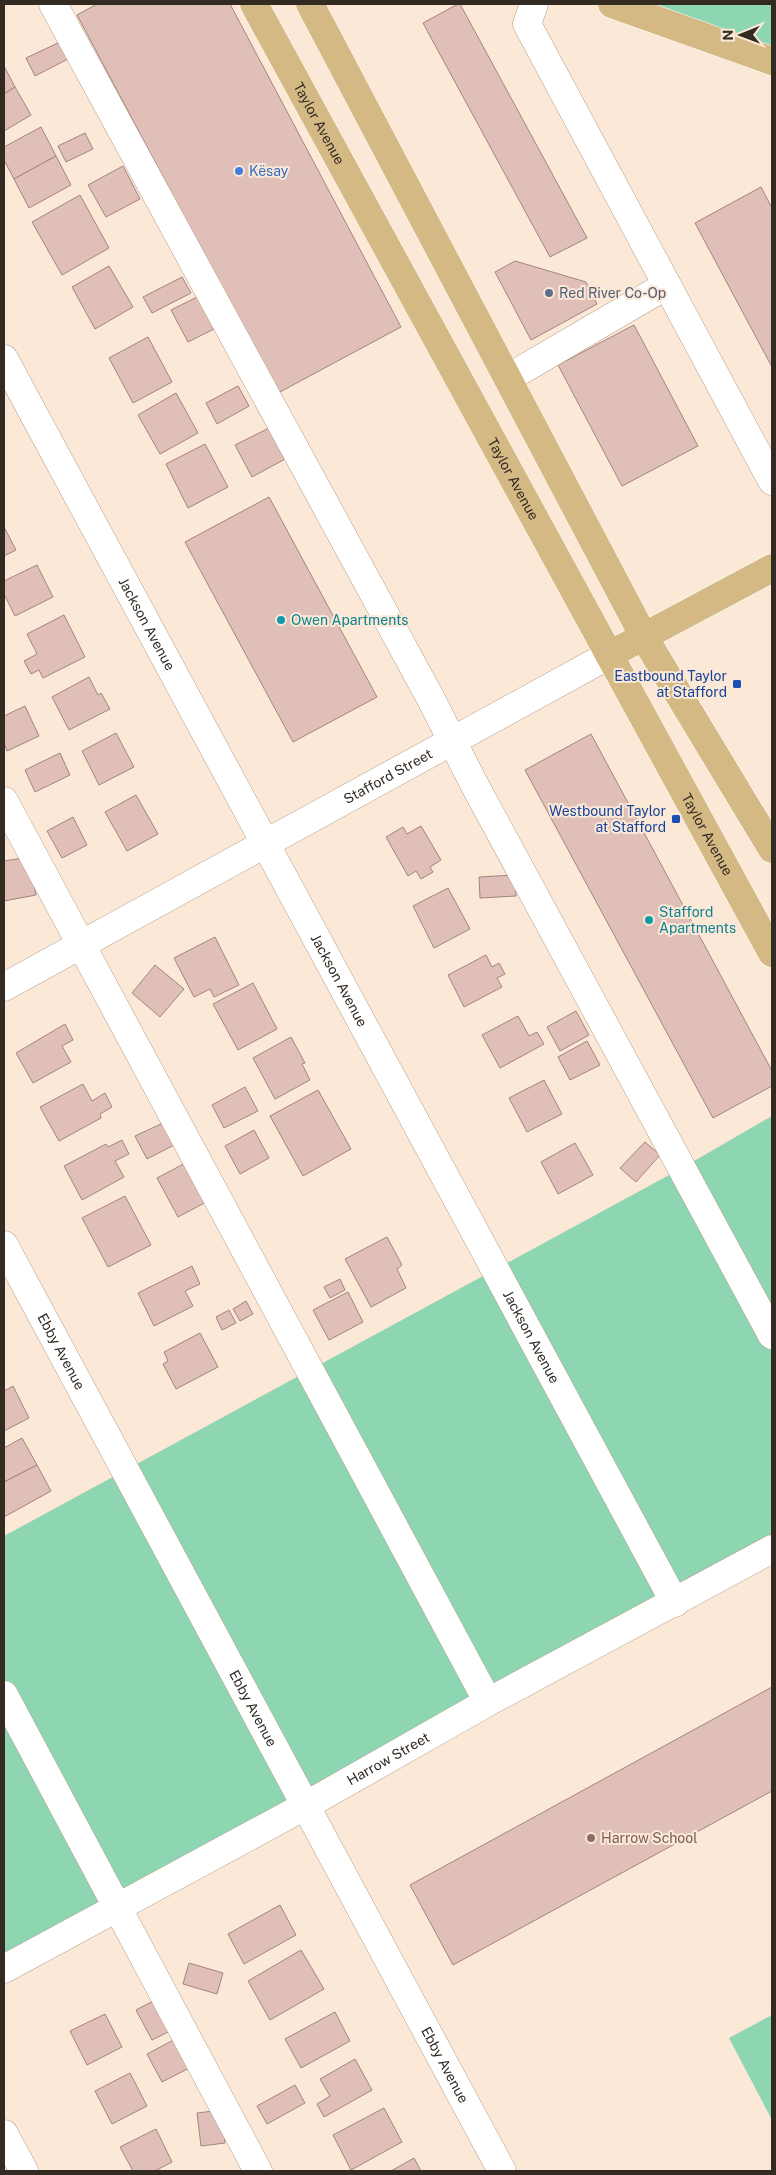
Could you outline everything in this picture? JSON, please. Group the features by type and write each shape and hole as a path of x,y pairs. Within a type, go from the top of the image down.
{"main road":[{"name":"Taylor Avenue","path":"254,4 772,953"},
{"path":"310,4 644,637 772,849"},
{"path":"612,4 772,61"},
{"name":"Stafford Street","path":"609,655 772,568"}],"street":[{"path":"53,4 453,740 473,782 772,1335"},
{"path":"534,4 527,24 772,481"},
{"path":"508,378 667,285"},
{"name":"Jackson Avenue","path":"4,359 675,1603"},
{"name":"Stafford Street","path":"4,987 609,655"},
{"path":"4,801 488,1702"},
{"name":"Ebby Avenue","path":"4,1245 502,2171"},
{"name":"Harrow Street","path":"4,1969 117,1906 305,1806 488,1702 675,1603 772,1549"},
{"path":"4,1695 258,2171"},
{"path":"4,2134 24,2171"}],"green space":[{"path":"612,4 772,4 772,61"},
{"path":"772,1116 772,1549 4,1969 4,1536 682,1168"},
{"path":"772,2015 772,2120 729,2038"}],"building":[{"name":"Kësay","path":"97,4 230,4 401,327 278,393 77,15"},
{"path":"460,4 587,238 550,257 423,23"},
{"path":"60,42 68,59 35,76 26,58"},
{"path":"4,66 15,87 4,94"},
{"path":"15,87 31,115 4,131 4,94"},
{"path":"41,127 56,156 14,179 4,160 4,147"},
{"path":"85,133 93,149 66,162 58,146"},
{"path":"56,156 71,185 29,208 14,179"},
{"path":"123,166 140,199 106,217 88,185"},
{"path":"761,187 772,208 772,367 695,223"},
{"path":"80,195 109,248 62,275 32,222"},
{"name":"Red River Co-Op","path":"515,261 586,282 597,304 531,340 495,272"},
{"path":"109,266 133,307 95,329 72,287"},
{"path":"182,277 191,293 152,313 143,297"},
{"path":"203,294 220,326 188,342 171,310"},
{"path":"634,325 698,446 622,486 558,365"},
{"path":"148,337 172,382 133,403 109,358"},
{"path":"238,386 249,406 217,424 206,403"},
{"path":"176,393 198,433 160,454 138,415"},
{"path":"271,427 287,458 252,477 235,445"},
{"path":"205,444 228,487 188,508 166,464"},
{"name":"Owen Apartments","path":"269,497 377,697 293,742 185,542"},
{"path":"4,527 16,550 4,556"},
{"path":"37,565 53,597 15,616 4,594 4,581"},
{"path":"64,615 85,657 43,678 39,670 31,674 24,661 37,654 27,634"},
{"path":"89,677 98,695 101,693 110,709 69,730 52,697"},
{"path":"25,706 39,736 7,751 4,743 4,716"},
{"path":"116,733 134,767 99,785 82,751"},
{"name":"Stafford Apartments","path":"591,734 772,1071 772,1086 713,1118 525,770"},
{"path":"60,753 70,775 35,792 25,770"},
{"path":"136,795 158,834 127,851 105,812"},
{"path":"73,817 87,845 62,858 47,831"},
{"path":"421,826 441,860 430,867 433,872 421,879 416,871 408,876 386,837 403,827 407,834"},
{"path":"29,857 36,895 4,901 4,861"},
{"path":"515,875 516,896 480,898 479,877"},
{"path":"448,888 470,929 434,948 413,906"},
{"path":"215,937 239,985 214,997 210,989 194,997 174,958"},
{"path":"486,955 492,967 499,963 505,974 497,978 502,987 464,1007 448,975"},
{"path":"155,965 184,989 160,1017 132,993"},
{"path":"253,983 277,1029 238,1050 213,1004"},
{"path":"576,1011 589,1035 560,1051 547,1027"},
{"path":"518,1016 529,1036 537,1032 544,1044 500,1068 482,1035"},
{"path":"65,1024 73,1040 62,1046 71,1062 33,1083 16,1053"},
{"path":"291,1037 305,1063 302,1064 310,1080 275,1099 253,1058"},
{"path":"587,1041 600,1065 570,1080 558,1057"},
{"path":"544,1080 562,1114 527,1132 509,1098"},
{"path":"83,1084 92,1101 105,1093 112,1107 100,1114 101,1118 59,1141 40,1107"},
{"path":"245,1087 258,1111 224,1128 212,1105"},
{"path":"318,1090 351,1149 303,1176 270,1116"},
{"path":"165,1122 176,1144 147,1159 135,1136"},
{"path":"254,1130 269,1158 240,1174 225,1146"},
{"path":"122,1140 129,1154 115,1161 124,1177 82,1200 64,1166 106,1144 108,1147"},
{"path":"645,1142 660,1155 636,1182 620,1168"},
{"path":"575,1143 593,1175 558,1194 541,1162"},
{"path":"191,1160 212,1199 178,1217 157,1178"},
{"path":"125,1196 151,1245 108,1267 82,1218"},
{"path":"387,1237 402,1265 397,1269 406,1288 371,1307 345,1259"},
{"path":"192,1266 200,1284 185,1291 193,1306 154,1326 138,1293"},
{"path":"340,1279 345,1290 330,1298 324,1287"},
{"path":"348,1292 363,1322 329,1340 313,1310"},
{"path":"246,1301 253,1314 240,1321 233,1309"},
{"path":"229,1310 236,1323 222,1330 216,1317"},
{"path":"200,1333 218,1367 176,1389 163,1364 168,1361 164,1352"},
{"path":"13,1386 29,1418 4,1431 4,1391"},
{"path":"22,1438 37,1465 4,1482 4,1448"},
{"path":"37,1465 51,1491 4,1517 4,1482"},
{"name":"Harrow School","path":"772,1687 772,1791 453,1965 410,1885"},
{"path":"280,1905 296,1935 244,1964 228,1934"},
{"path":"301,1950 324,1989 270,2020 248,1981"},
{"path":"189,1963 223,1973 217,1994 183,1984"},
{"path":"159,1998 176,2028 152,2040 136,2010"},
{"path":"335,2012 350,2041 301,2068 285,2039"},
{"path":"105,2014 122,2047 87,2065 70,2031"},
{"path":"181,2036 195,2065 162,2082 147,2054"},
{"path":"355,2059 372,2090 324,2117 317,2104 330,2096 320,2079"},
{"path":"130,2073 147,2106 112,2124 95,2091"},
{"path":"295,2085 305,2103 267,2124 257,2106"},
{"path":"384,2108 402,2142 351,2170 333,2135"},
{"path":"222,2110 225,2143 201,2146 197,2113"},
{"path":"156,2129 172,2162 155,2171 133,2171 120,2147"},
{"path":"414,2158 421,2171 391,2171"}],"place":[{"name":"Kësay","path":"239,171"},
{"name":"Red River Co-Op","path":"549,293"},
{"name":"Owen Apartments","path":"281,620"},
{"name":"Eastbound Taylor at Stafford","path":"737,684"},
{"name":"Westbound Taylor at Stafford","path":"676,819"},
{"name":"Stafford Apartments","path":"649,920"},
{"name":"Harrow School","path":"591,1838"}]}
